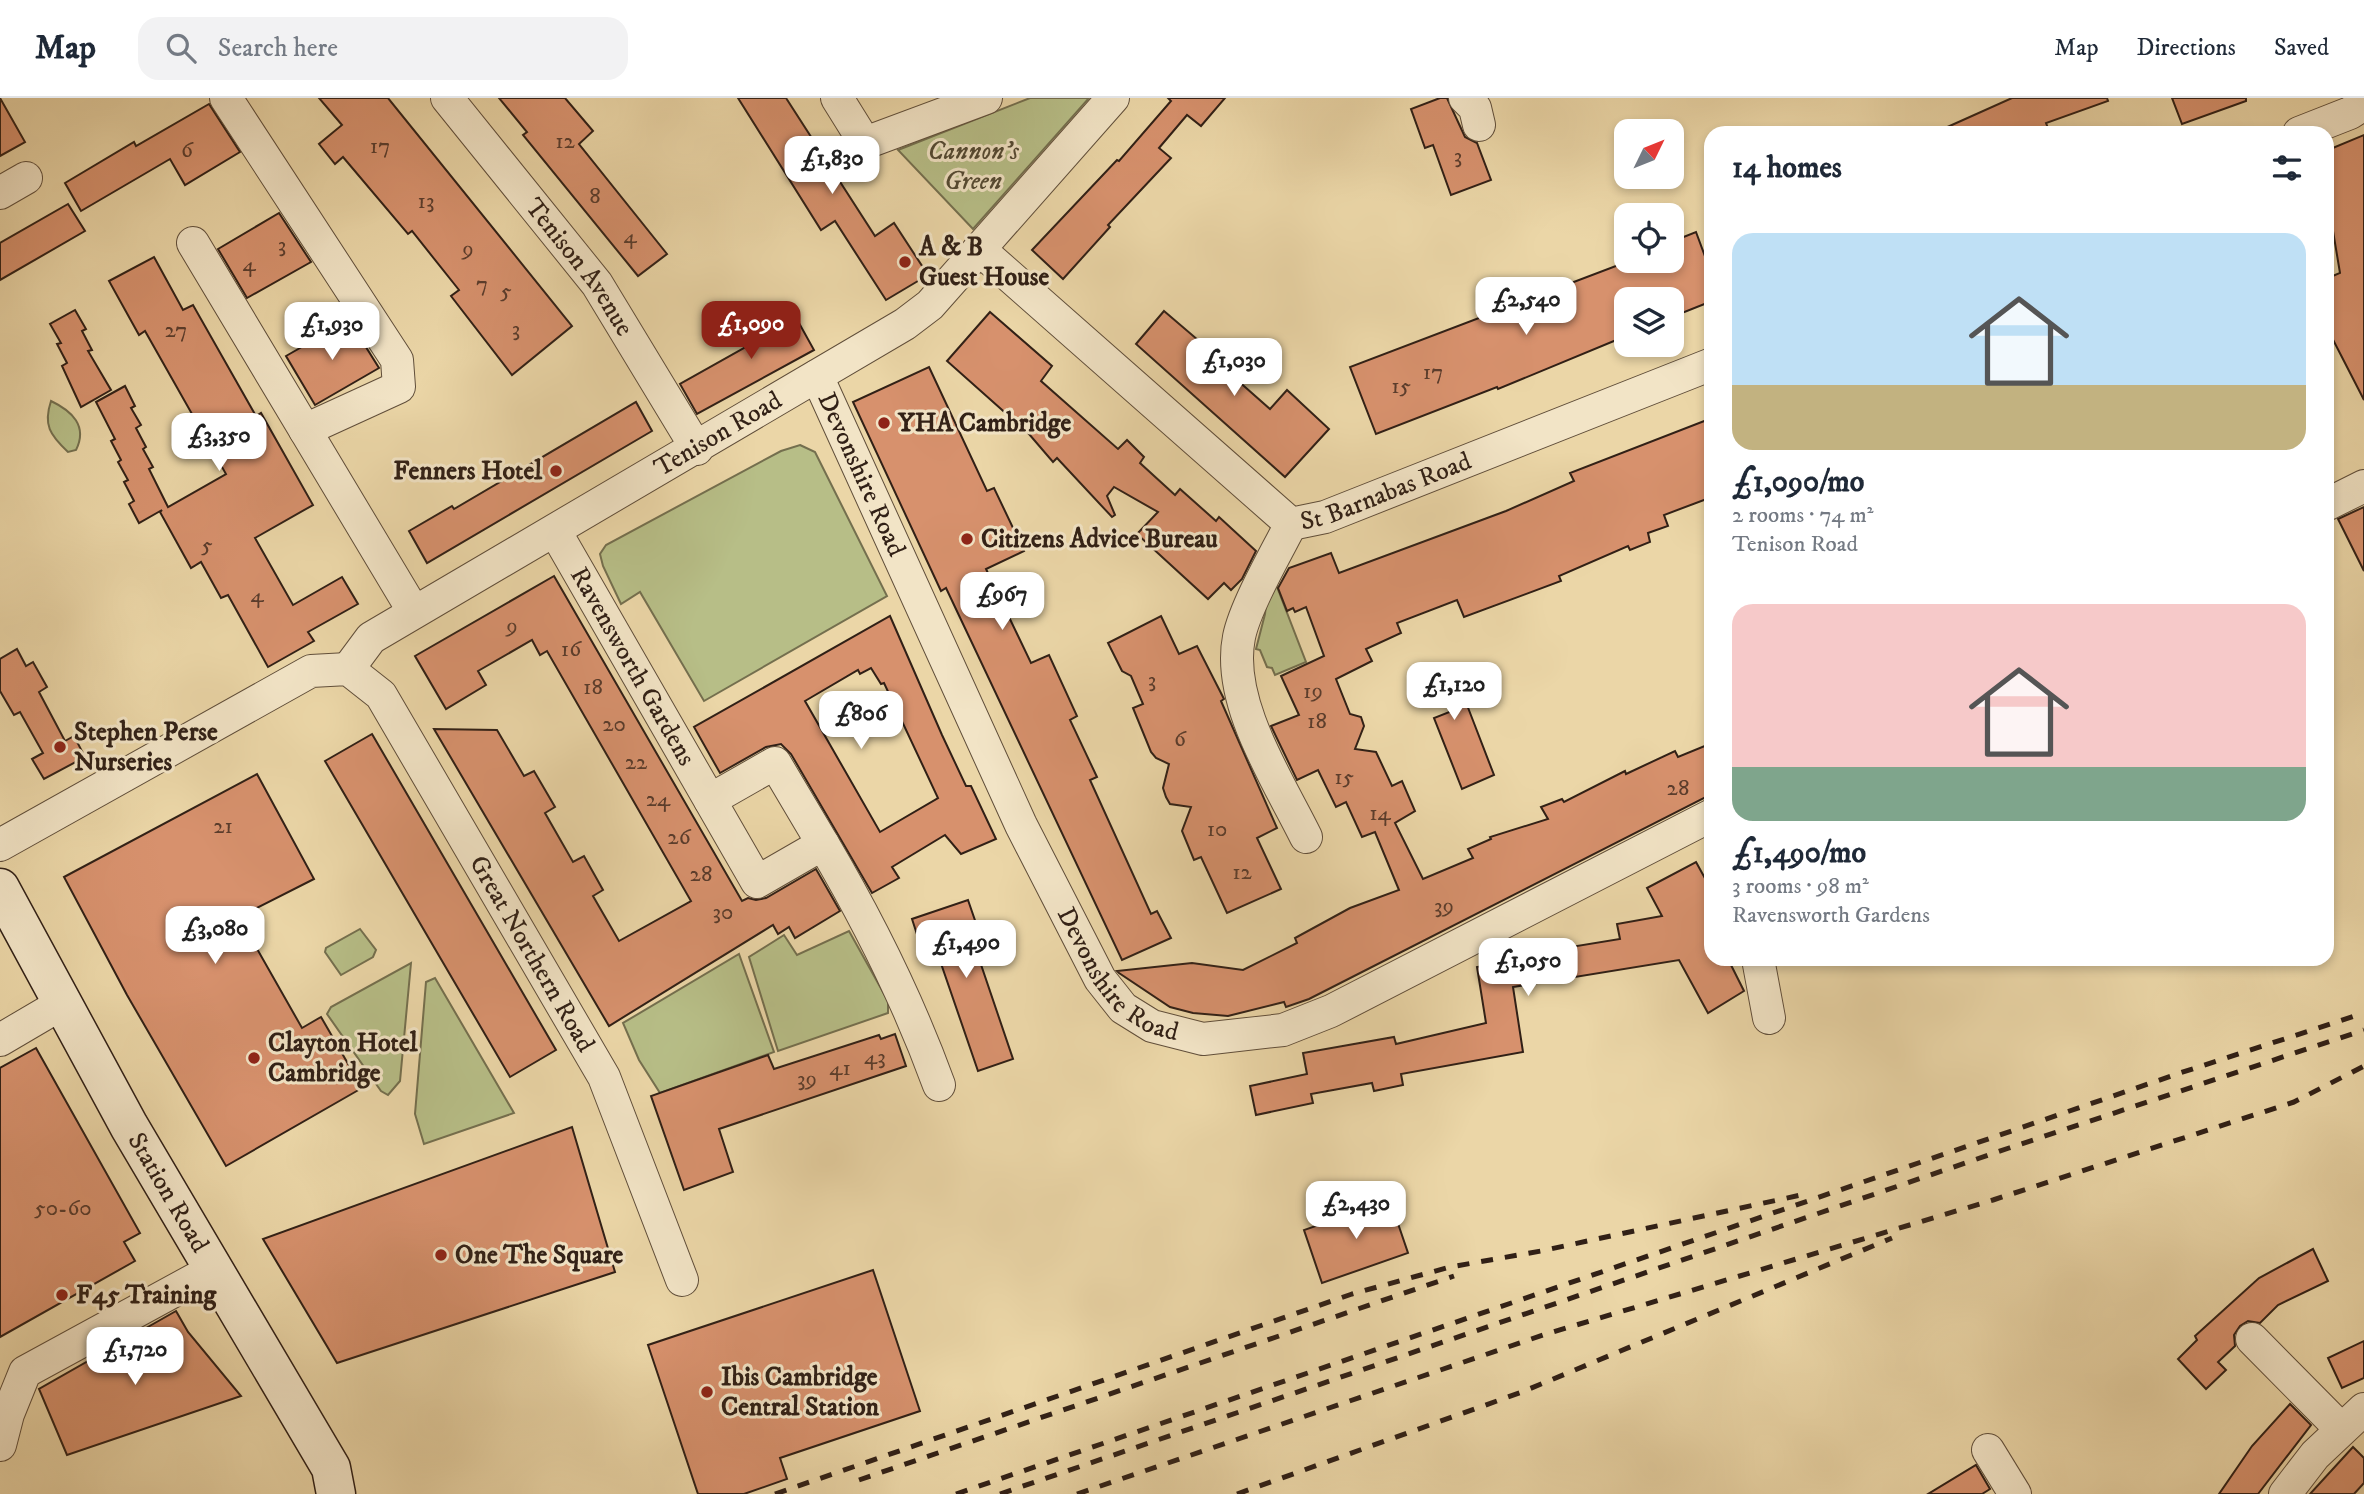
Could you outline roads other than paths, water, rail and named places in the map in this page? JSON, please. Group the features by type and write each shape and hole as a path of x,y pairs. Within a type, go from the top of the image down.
{"street":[{"path":"226,98 397,360 399,387 305,430"},
{"name":"Tenison Avenue","path":"447,98 597,284 696,449"},
{"path":"837,98 865,143 986,98"},
{"name":"Tenison Road","path":"339,668 371,638 905,324 930,305 1114,98"},
{"path":"2315,126 2364,104"},
{"path":"193,243 414,612"},
{"name":"St Barnabas Road","path":"979,248 1291,524 1325,517 1704,367"},
{"name":"Devonshire Road","path":"817,376 1034,851 1100,979 1124,1007 1152,1026 1203,1039 1283,1030 1331,1011 1704,828"},
{"path":"2334,501 2364,486"},
{"path":"1291,524 1239,636 1238,668 1247,715 1306,837"},
{"name":"Ravensworth Gardens","path":"555,531 757,881 823,844"},
{"path":"0,845 311,671 339,668"},
{"name":"Great Northern Road","path":"339,668 382,695 604,1077 682,1280"},
{"path":"710,800 775,762 871,925 914,1017 939,1085"},
{"name":"Station Road","path":"0,888 129,1126 331,1468 336,1494"},
{"path":"1759,966 1769,1018"},
{"path":"0,1040 63,1003"},
{"path":"0,1445 8,1414 25,1372 214,1269"},
{"path":"2252,1339 2353,1419 2315,1455 2285,1494"},
{"path":"1988,1450 2015,1494"}],"railway":[{"path":"956,1494 2180,1073 2364,1013"},
{"path":"1000,1494 2009,1148 2364,1030"},
{"path":"1077,1494 1543,1335 1993,1200 2294,1102 2364,1066"},
{"path":"775,1494 1352,1294 1450,1267 1541,1251 1801,1195"},
{"path":"1237,1494 1522,1392 1892,1238"},
{"path":"859,1480 1454,1276"}],"place":[{"name":"A & B Guest House","path":"905,262"},
{"name":"YHA Cambridge","path":"884,423"},
{"name":"Fenners Hotel","path":"556,471"},
{"name":"Citizens Advice Bureau","path":"967,539"},
{"name":"Stephen Perse Nurseries","path":"60,747"},
{"name":"Clayton Hotel Cambridge","path":"254,1058"},
{"name":"One The Square","path":"441,1255"},
{"name":"F45 Training","path":"62,1295"},
{"name":"Ibis Cambridge Central Station","path":"707,1392"}],"park label":[{"name":"Cannon's Green","path":"973,166"}]}
